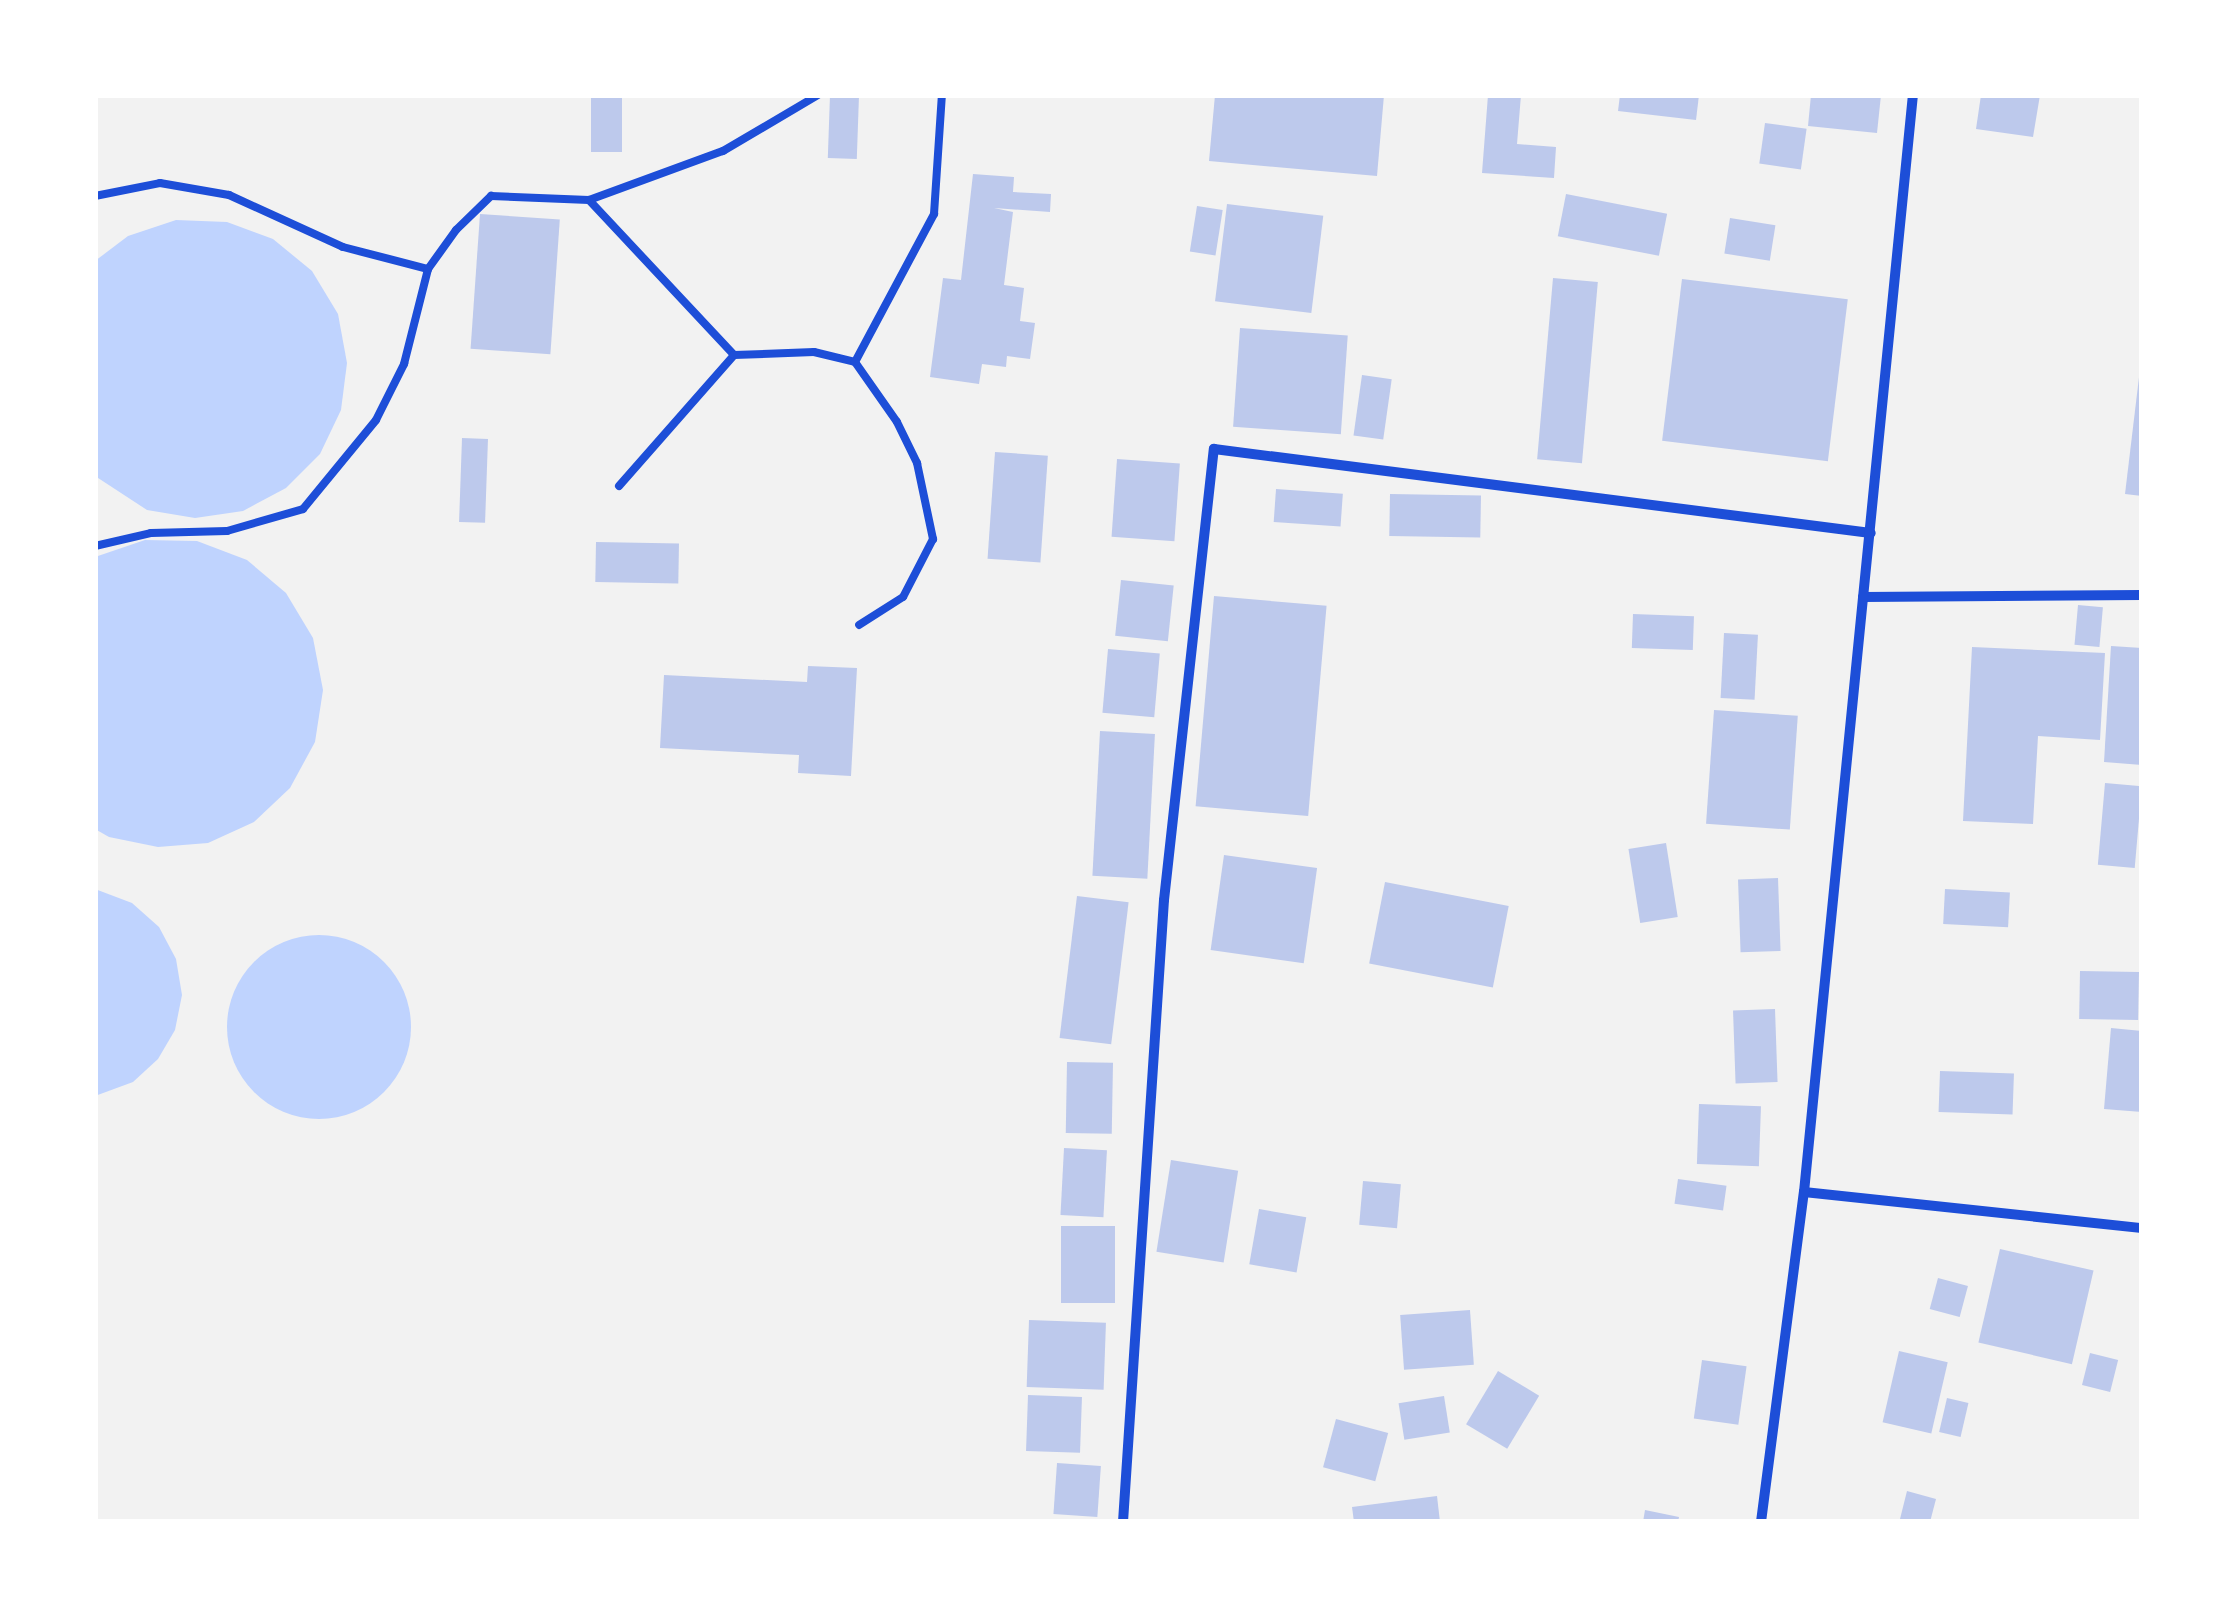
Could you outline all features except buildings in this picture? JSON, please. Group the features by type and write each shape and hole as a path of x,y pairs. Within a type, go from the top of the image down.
{"street":[{"path":"1761,1522 1804,1192 1913,95"},
{"path":"1123,1522 1164,900 1214,449 1871,533"},
{"path":"1863,596 2142,595"},
{"path":"1804,1192 2142,1228"}],"lane":[{"path":"95,546 152,534 228,531 303,508 376,420 404,364 428,270 456,230 491,196 589,200 722,151 818,95"},
{"path":"855,362 934,214 942,95"},
{"path":"95,196 160,183 229,195 343,247 428,270"},
{"path":"589,200 734,355"},
{"path":"619,486 734,355 814,352 855,362 897,422 917,462 933,539 903,598 858,625"}],"water":[{"path":"176,220 227,222 273,239 312,271 338,314 347,363 341,410 320,454 286,488 243,511 195,518 147,510 95,476 95,261 128,236"},
{"path":"145,540 197,541 247,560 286,593 313,638 323,690 315,742 290,788 254,822 208,843 158,847 109,837 95,829 95,557"},
{"path":"95,889 132,903 159,927 176,959 182,995 175,1030 158,1059 133,1082 95,1096"},
{"path":"319,935 354,942 384,962 404,992 411,1027 404,1062 384,1092 354,1112 319,1119 284,1112 254,1092 234,1062 227,1027 234,992 254,962 284,942"}]}
